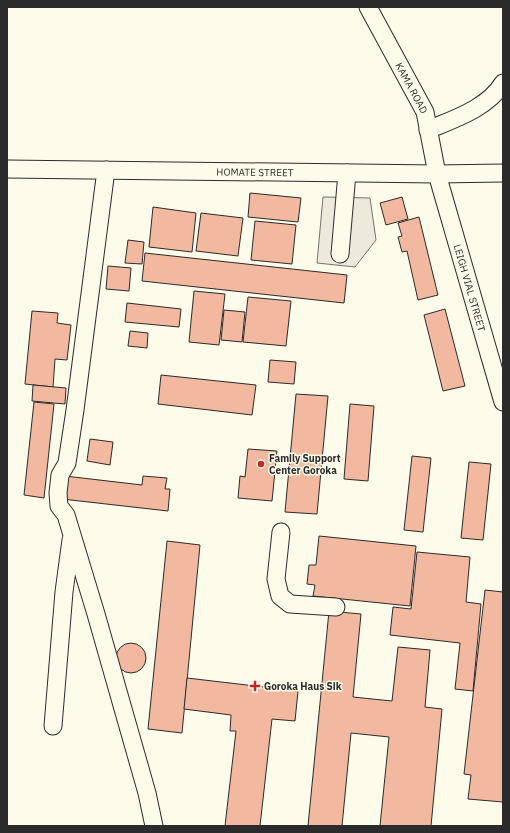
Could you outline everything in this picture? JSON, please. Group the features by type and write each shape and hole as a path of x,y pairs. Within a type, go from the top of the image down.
{"street":[{"name":"KAMA ROAD","path":"368,7 425,112 437,174"},
{"path":"428,130 467,114 498,93 503,83"},
{"name":"HOMATE STREET","path":"7,169 437,174 503,173"},
{"path":"106,170 75,410 66,463 60,475 58,493 59,506 66,515 96,614 147,793 154,826"},
{"path":"340,254 347,173"},
{"name":"LEIGH VIAL STREET","path":"437,174 503,402"},
{"path":"281,532 276,579 280,596 290,604 336,607"},
{"path":"52,726 64,592 71,534"}],"shaded area":[{"path":"323,197 370,198 376,240 355,267 317,263"}],"building":[{"path":"250,193 301,198 298,222 248,217"},
{"path":"402,197 408,219 386,225 380,203"},
{"path":"153,207 196,213 192,252 149,247"},
{"path":"201,213 243,218 238,256 196,251"},
{"path":"419,217 438,295 418,300 407,251 402,252 398,237 402,236 398,223"},
{"path":"255,221 296,225 292,264 251,260"},
{"path":"128,240 144,242 142,264 125,263"},
{"path":"145,253 347,275 344,303 142,281"},
{"path":"108,266 131,268 129,291 106,289"},
{"path":"194,291 225,294 219,345 189,342"},
{"path":"248,297 291,301 286,346 243,342"},
{"path":"127,303 181,309 179,327 125,322"},
{"path":"445,309 465,386 443,391 424,315"},
{"path":"224,310 245,312 242,342 221,340"},
{"path":"32,311 58,313 57,323 71,325 67,360 55,359 53,387 25,384"},
{"path":"130,331 148,333 147,348 128,346"},
{"path":"270,360 296,362 294,384 268,382"},
{"path":"161,375 256,385 252,415 158,404"},
{"path":"33,385 66,388 65,404 32,401"},
{"path":"296,394 328,396 317,514 285,512"},
{"path":"34,402 54,404 44,498 24,495"},
{"path":"350,404 374,406 368,481 344,479"},
{"path":"90,439 113,442 110,465 87,461"},
{"name":"Family Support Center Goroka","path":"248,449 277,451 272,501 238,498 240,476 245,477"},
{"path":"412,456 431,458 423,532 404,530"},
{"path":"469,462 491,464 483,540 461,538"},
{"path":"65,476 142,485 143,476 167,478 165,489 170,489 168,511 62,499"},
{"path":"319,536 416,546 410,606 313,596 315,585 307,584 309,565 316,565"},
{"path":"167,541 200,545 182,733 148,729"},
{"path":"417,552 470,557 466,602 481,604 473,691 455,689 460,643 390,635 393,607 411,609"},
{"path":"485,590 503,592 503,802 468,799 471,775 464,774"},
{"path":"329,611 361,614 353,697 392,701 398,647 430,650 425,707 442,709 431,826 380,826 389,737 351,733 342,826 308,826"},
{"path":"131,643 141,648 146,658 141,668 131,673 121,668 116,658 121,648"},
{"path":"187,678 298,691 295,721 272,719 260,826 225,826 236,731 230,731 231,715 184,709"}],"place":[{"name":"Family Support Center Goroka","path":"261,464"},
{"name":"Goroka Haus Sik","path":"255,686"}]}
